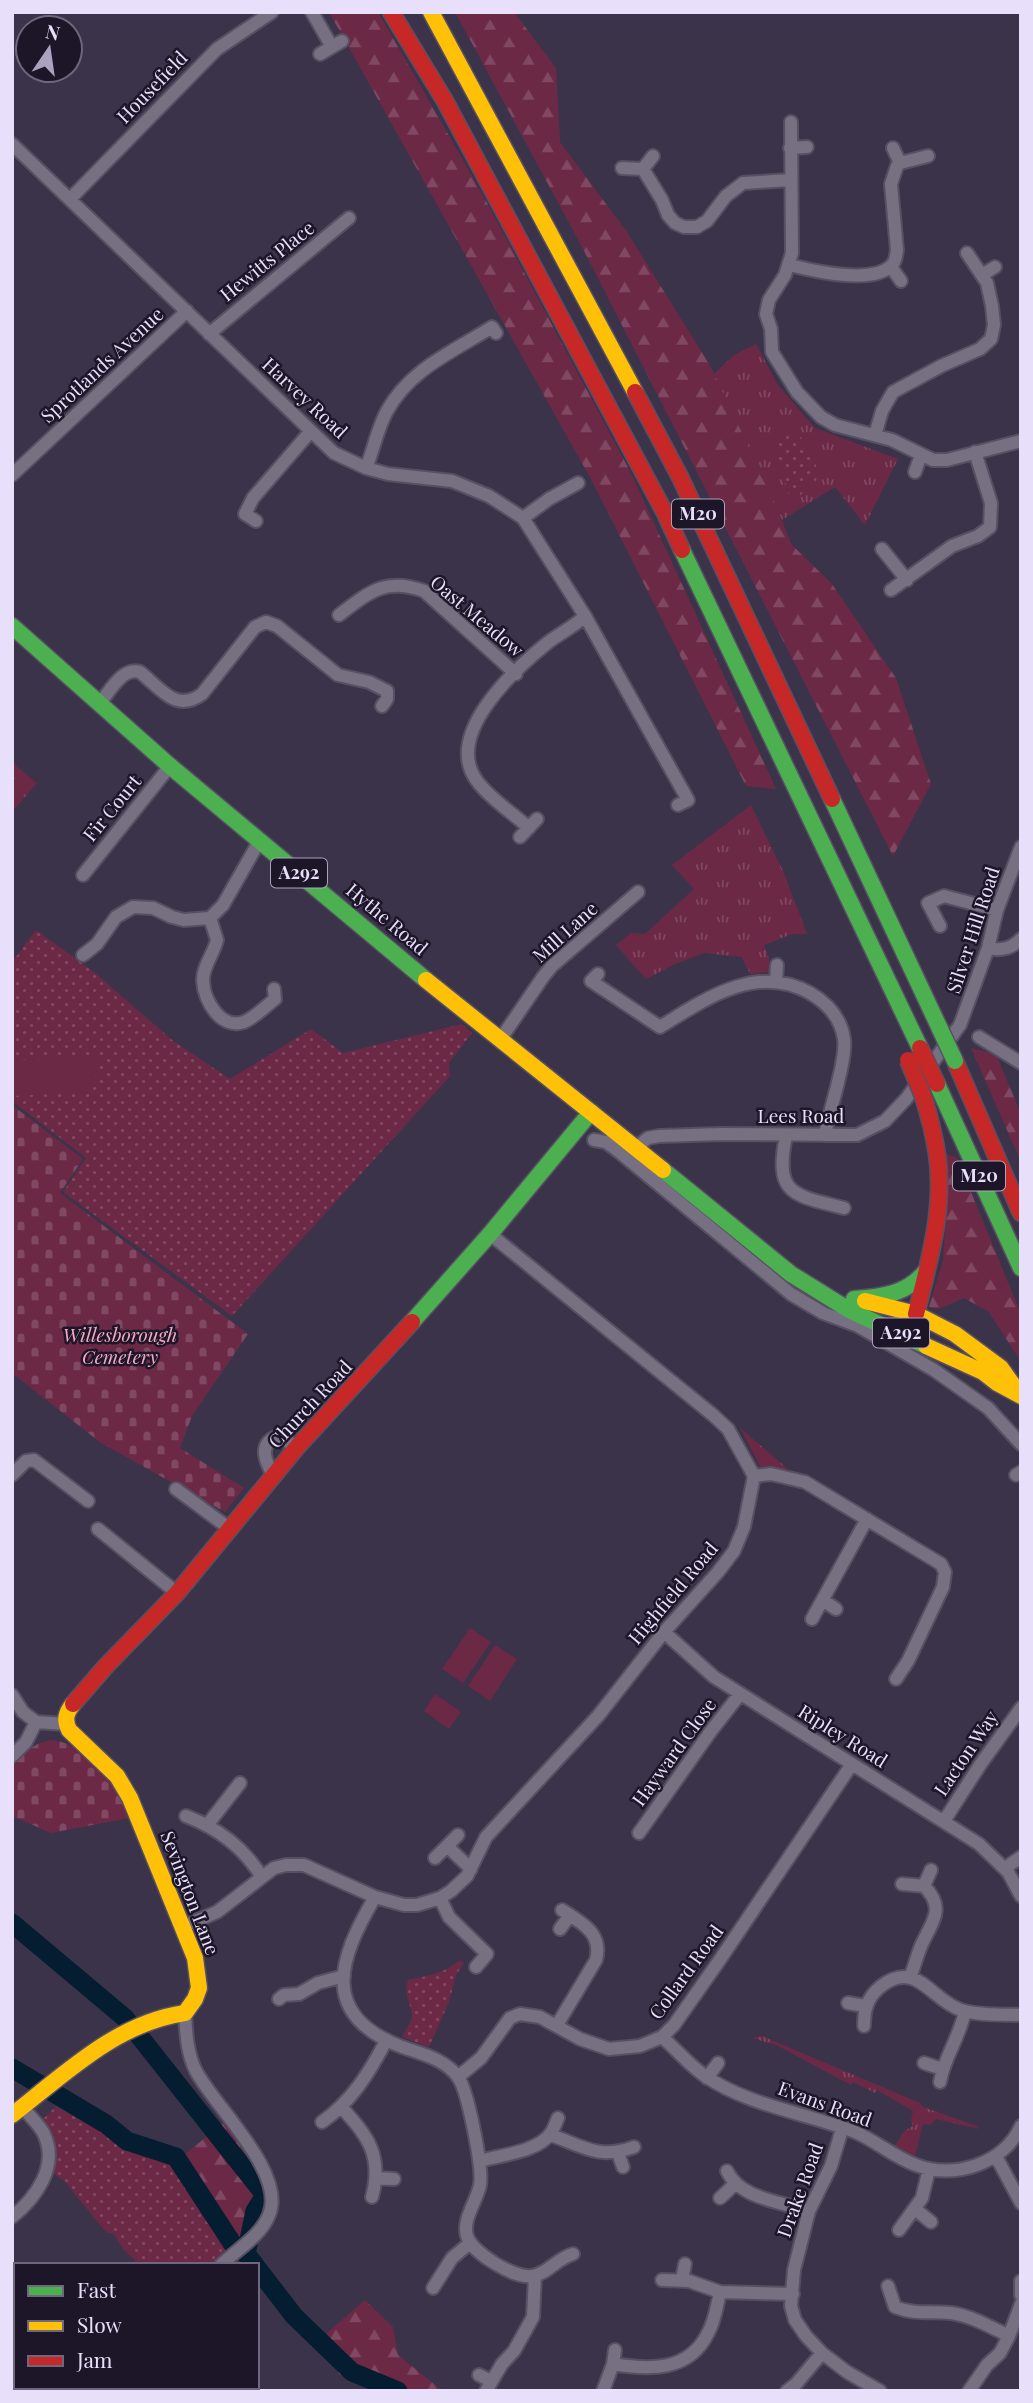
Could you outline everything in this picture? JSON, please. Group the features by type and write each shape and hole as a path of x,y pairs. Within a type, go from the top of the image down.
{"main road":[{"name":"M20","path":"391,12 444,101 666,513 802,799 914,1054 935,1137 941,1186 937,1226 916,1314"},
{"name":"M20","path":"431,12 680,477 955,1060 1021,1213"},
{"name":"Hythe Road","path":"12,626 170,766 500,1040 636,1147 673,1188 791,1274 849,1310 983,1372 1021,1396"},
{"name":"M20","path":"914,1054 937,1084 1021,1268"},
{"name":"Church Road","path":"66,1724 66,1713 75,1702 177,1593 273,1475 490,1234 591,1112"},
{"path":"854,1299 898,1293 912,1286 928,1268"},
{"name":"Hythe Road","path":"819,1291 916,1314 955,1334 1001,1368 1021,1396"},
{"path":"916,1314 915,1321 920,1327 962,1351 983,1372"},
{"name":"Sevington Lane","path":"66,1724 117,1776 130,1798 195,1958 199,1988 191,2008 185,2013"},
{"path":"17,2111 105,2043 142,2024 164,2016 185,2013"}],"street":[{"name":"Housefield","path":"70,199 217,49 272,12"},
{"path":"312,12 337,44 320,54"},
{"path":"791,122 793,240 790,265 768,303 766,314 771,329 772,352 797,392 821,417 835,425 875,435 933,460 947,460 1021,441"},
{"name":"Harvey Road","path":"12,144 334,453 366,468 387,474 452,481 479,491 523,518 585,616 688,800 678,805"},
{"path":"790,148 807,147"},
{"path":"892,148 900,163"},
{"path":"12,166 23,155"},
{"path":"643,169 653,156"},
{"path":"790,265 833,274 862,275 891,267 897,250 891,184 900,163 928,156"},
{"path":"622,168 643,169"},
{"path":"643,169 668,215 675,223 684,227 696,227 707,221 726,196 743,183 791,180"},
{"name":"Hewitts Place","path":"209,334 349,218"},
{"path":"875,435 882,411 892,392 988,343 993,332 993,312 987,284 967,253"},
{"path":"891,267 901,281"},
{"path":"982,275 995,267"},
{"name":"Sprotlands Avenue","path":"12,475 187,311"},
{"path":"366,468 386,412 400,390 416,374 492,327 496,333"},
{"path":"256,521 245,514 253,498 310,432"},
{"path":"891,590 952,546 978,536 990,527 990,503 975,452"},
{"path":"915,472 922,455"},
{"path":"523,518 578,483"},
{"path":"882,549 906,580"},
{"name":"Oast Meadow","path":"339,615 379,587 409,586 424,591 516,674"},
{"path":"529,828 477,782 468,757 471,730 478,717 546,644 585,616"},
{"path":"100,703 125,673 133,670 140,672 176,701 191,702 202,694 255,627 266,622 277,626 338,675 369,682 387,691 387,699 382,706"},
{"name":"Fir Court","path":"83,875 170,766"},
{"path":"83,955 97,944 116,918 132,907 153,908 184,920 209,918 229,895 260,840"},
{"name":"Silver Hill Road","path":"960,1025 988,948 997,909 1021,847"},
{"name":"Mill Lane","path":"500,1040 552,966 638,892"},
{"path":"940,926 928,903 944,896 997,909"},
{"path":"209,918 218,940 202,981 210,1005 219,1018 225,1022 245,1021 278,997"},
{"path":"988,948 998,951 1019,944"},
{"path":"776,982 777,965"},
{"path":"598,974 591,981 660,1027 723,990 748,982 776,982 792,986 823,1001 833,1012 844,1040 843,1056 825,1135"},
{"name":"Lees Road","path":"636,1147 648,1138 659,1136 857,1135 885,1122 906,1099 960,1025"},
{"path":"979,1037 1021,1063"},
{"path":"786,1136 781,1160 784,1182 796,1193 809,1199 844,1208"},
{"name":"Hythe Road","path":"593,1140 606,1142 673,1188 792,1294 810,1306 858,1326 934,1370 988,1408 1021,1444"},
{"path":"490,1234 713,1415 728,1429 754,1476 771,1474 805,1482 937,1560 945,1572 943,1587 908,1661 895,1679"},
{"path":"810,1306 819,1291"},
{"path":"273,1475 266,1462 264,1450 269,1440 275,1437 298,1446"},
{"path":"12,1475 26,1461 34,1460 88,1501"},
{"name":"Highfield Road","path":"182,1927 217,1912 274,1868 286,1865 304,1865 375,1898 404,1905 417,1905 440,1898 461,1883 486,1837 598,1716 664,1632 718,1572 734,1550 744,1527 754,1476"},
{"path":"176,1489 230,1529"},
{"path":"812,1619 867,1519"},
{"path":"98,1529 177,1593"},
{"path":"824,1601 836,1609"},
{"name":"Ripley Road","path":"664,1632 714,1677 979,1844 1005,1868 1021,1896"},
{"path":"908,1661 921,1668"},
{"name":"Hayward Close","path":"639,1833 710,1731 740,1694"},
{"path":"12,1695 23,1712 36,1722 66,1724"},
{"name":"Lacton Way","path":"944,1821 1021,1708"},
{"path":"12,1756 26,1742 36,1722"},
{"name":"Collard Road","path":"458,2077 481,2058 510,2018 520,2014 530,2014 557,2025 580,2039 610,2049 640,2046 662,2037 674,2025 719,1961 852,1764"},
{"path":"208,1825 240,1783"},
{"path":"186,1816 208,1825 237,1846 262,1877"},
{"path":"435,1858 458,1835"},
{"path":"447,1846 471,1868"},
{"path":"1005,1868 1021,1857"},
{"path":"924,1886 931,1870"},
{"path":"902,1884 924,1886 932,1896 936,1913 910,1978"},
{"path":"375,1898 348,1951 344,1976 346,2005 360,2023 386,2041 436,2059 458,2077 464,2091 480,2161 480,2186 466,2226 470,2243 479,2253 523,2276 535,2276 565,2256 573,2254"},
{"path":"440,1898 449,1917 487,1954 476,1967"},
{"path":"557,2025 598,1953 598,1944 592,1931 566,1913 560,1928"},
{"path":"279,1999 284,1995 299,1994 318,1983 344,1976"},
{"path":"864,2026 865,2006 872,1995 886,1982 898,1978 920,1981 948,2003 965,2011 1021,2015"},
{"path":"848,2003 865,2006"},
{"path":"924,2063 941,2075 965,2011"},
{"name":"Sevington Lane","path":"185,2013 186,2039 196,2070 262,2165 270,2188 270,2215 257,2233 223,2263"},
{"name":"Evans Road","path":"662,2037 707,2078 756,2101 866,2137 908,2162 929,2169 957,2170 994,2158"},
{"path":"322,2122 341,2108 366,2078 386,2041"},
{"path":"707,2078 718,2063"},
{"path":"341,2108 368,2140 375,2159 376,2178 372,2197"},
{"path":"12,2217 40,2188 48,2160 44,2134 17,2111"},
{"path":"480,2161 522,2150 551,2135 558,2118"},
{"path":"1021,2126 1016,2136 994,2158 999,2162 1021,2203"},
{"name":"Drake Road","path":"842,2129 831,2166 809,2211 794,2270 791,2306 795,2320 822,2353 847,2372 880,2391"},
{"path":"551,2135 579,2148 618,2153 634,2147"},
{"path":"618,2153 623,2167"},
{"path":"899,2230 922,2198 929,2169"},
{"path":"727,2171 735,2184 749,2192 809,2211"},
{"path":"376,2178 394,2179"},
{"path":"720,2198 735,2184"},
{"path":"915,2209 931,2222"},
{"path":"433,2288 447,2265 470,2243"},
{"path":"682,2280 685,2263"},
{"path":"479,2375 488,2386 514,2351 533,2317 535,2276"},
{"path":"662,2280 682,2280 720,2292 793,2294"},
{"path":"1021,2281 1021,2295"},
{"path":"888,2286 895,2307"},
{"path":"613,2364 657,2368 682,2360 692,2353 709,2332 720,2292"},
{"path":"969,2391 987,2365 1000,2353 1021,2304"},
{"path":"887,2318 895,2307"},
{"path":"895,2307 919,2313 960,2315 975,2319 1009,2336"},
{"path":"603,2390 613,2364 615,2350"},
{"path":"787,2391 822,2353"}],"green space":[{"path":"329,12 378,12 484,197 630,471 776,789 746,786 592,481"},
{"path":"455,12 514,12 556,68 560,142 627,232 711,367 778,510 791,544 832,584 896,678 931,784 893,856 582,247"},
{"path":"756,344 778,385 815,428 898,459 865,525 835,487 782,520 714,374 734,355"},
{"path":"797,433 812,455 817,475 816,481 808,483 796,499 789,495 774,446 776,440"},
{"path":"12,756 16,766 37,783 12,812"},
{"path":"751,805 784,873 807,934 792,934 764,945 769,959 769,972 750,974 742,957 704,953 646,979 616,945 631,933 645,934 694,889 672,865"},
{"path":"36,930 94,972 172,1040 230,1079 311,1029 343,1053 462,1024 472,1033 449,1063 450,1076 232,1316 63,1192 86,1158 12,1101 12,962"},
{"path":"971,1048 996,1054 1021,1114 1021,1162"},
{"path":"98,1058 98,1069 89,1092 12,1096 12,1060"},
{"name":"Willesborough Cemetery","path":"12,1105 83,1159 60,1193 248,1334 192,1416 180,1448 244,1488 225,1512 101,1443 12,1373"},
{"path":"946,1154 957,1158 1021,1314 1021,1362 989,1312 964,1298 939,1309 929,1307 943,1260 947,1202"},
{"path":"740,1428 787,1468 785,1471 770,1471 760,1466"},
{"path":"470,1628 491,1642 463,1683 442,1669"},
{"path":"495,1645 517,1659 490,1701 468,1686"},
{"path":"435,1694 461,1712 449,1729 424,1711"},
{"path":"53,1740 70,1745 100,1767 117,1789 129,1818 51,1833 12,1816 12,1763 36,1745"},
{"path":"460,1960 464,1963 456,1975 449,2002 429,2047 402,2037 412,2016 407,1992 408,1980 447,1969"},
{"path":"762,2036 920,2103 923,2107 977,2126 978,2129 936,2119 930,2125 923,2124 915,2156 895,2146 904,2131 913,2126 913,2111 877,2090 875,2093 853,2082 851,2085 776,2045 752,2038"},
{"path":"56,2106 121,2144 175,2162 228,2249 219,2263 134,2263 135,2260 123,2249 114,2234 106,2232 65,2182 51,2171 40,2122"},
{"path":"226,2121 256,2174 266,2215 228,2249 175,2162"},
{"path":"365,2300 393,2327 398,2355 443,2391 375,2391 339,2374 327,2333"},
{"path":"188,2389 190,2391 43,2391"}],"waterway":[{"path":"12,1923 125,2018 265,2195 255,2211 246,2254"},
{"path":"12,2068 106,2124 127,2141 176,2157 232,2243 253,2263"},
{"path":"259,2271 294,2316 352,2372 398,2391"}],"traffic: fast":[{"path":"682,550 920,1048"},
{"path":"12,626 170,766 426,980"},
{"path":"832,799 940,1029"},
{"path":"940,1029 955,1061"},
{"path":"937,1084 1021,1268"},
{"path":"412,1322 490,1234 591,1112"},
{"path":"663,1170 791,1274 849,1310 926,1346"},
{"path":"854,1299 894,1293 911,1285 926,1271"}],"traffic: slow":[{"path":"431,12 635,392"},
{"path":"426,980 663,1170"},
{"path":"865,1301 916,1314 955,1334 1001,1368 1018,1392"},
{"path":"926,1346 983,1372 1021,1396"},
{"path":"12,2115 72,2067 114,2039 136,2027 185,2013 199,1988 195,1958 130,1798 117,1776 69,1730 66,1716 73,1704"}],"traffic: jam":[{"path":"391,12 445,101 665,513 682,550"},
{"path":"635,392 680,477 832,799"},
{"path":"920,1048 937,1084"},
{"path":"908,1060 923,1096"},
{"path":"955,1061 1021,1213"},
{"path":"916,1314 934,1235 939,1194 937,1154 923,1096"},
{"path":"73,1704 177,1593 298,1446 412,1322"}]}
